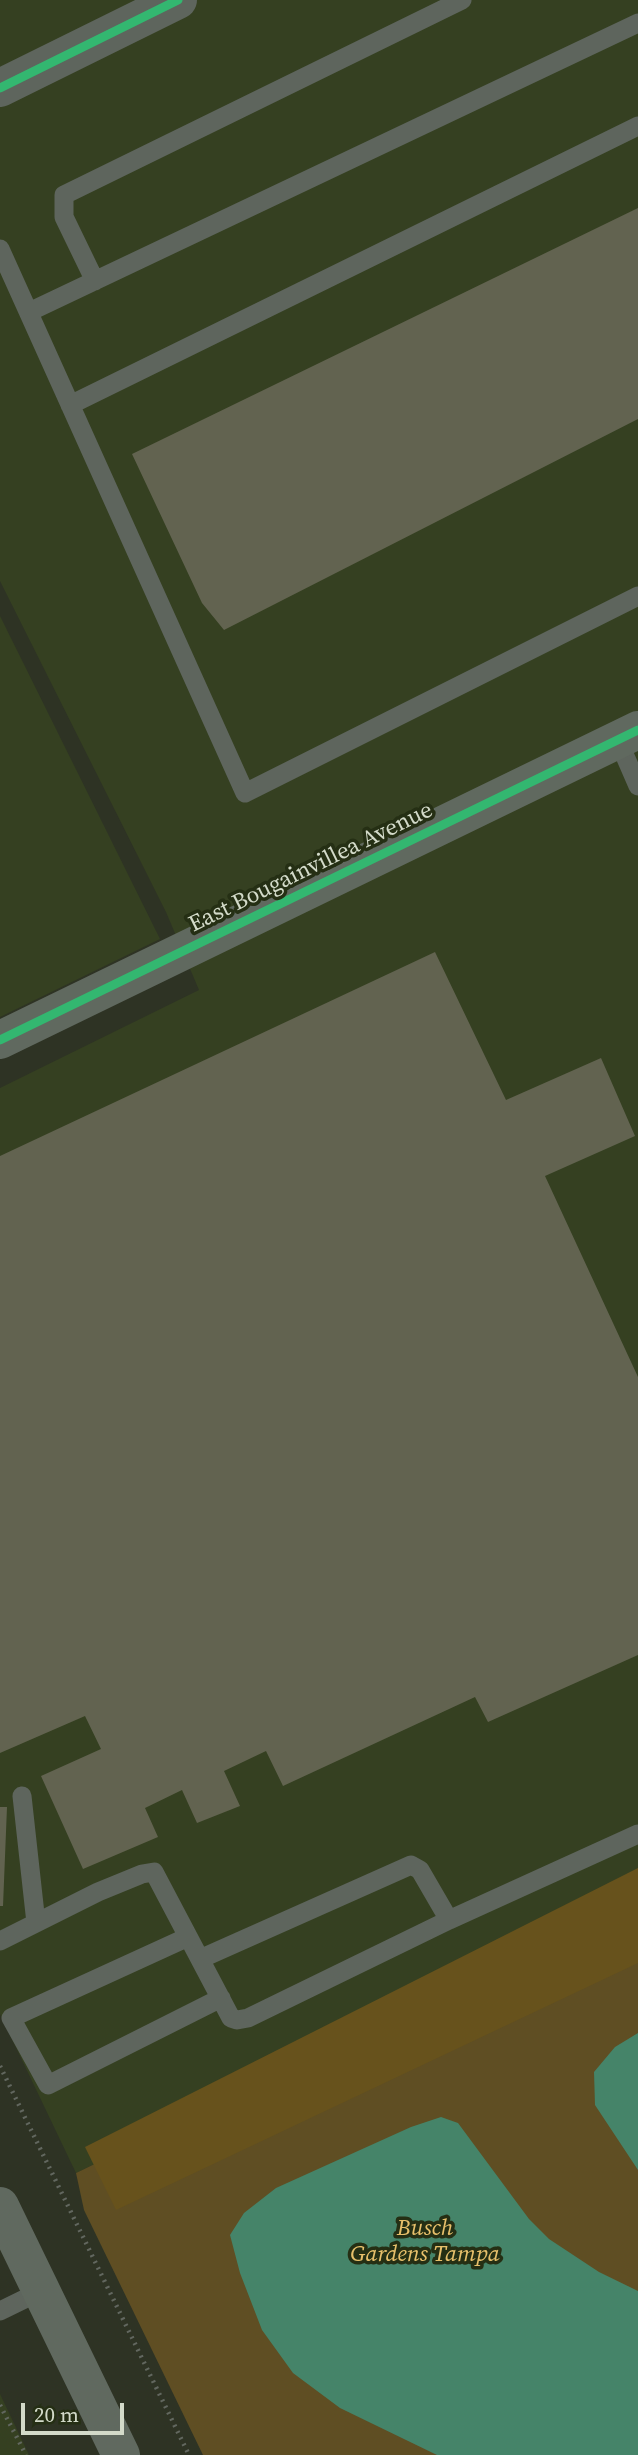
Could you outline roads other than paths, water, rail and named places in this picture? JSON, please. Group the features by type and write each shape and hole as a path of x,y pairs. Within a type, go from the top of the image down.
{"street":[{"path":"0,88 178,0"},
{"name":"East Bougainvillea Avenue","path":"0,1040 628,735"},
{"path":"0,2206 121,2455"}],"lane":[{"path":"95,281 64,217 64,195 462,0"},
{"path":"29,312 638,23"},
{"path":"70,405 638,126"},
{"path":"0,249 245,793 638,596"},
{"path":"628,735 638,786"},
{"path":"22,1796 36,1923"},
{"path":"0,1941 98,1892 153,1872 231,2018 248,2018 449,1920 638,1834"},
{"path":"200,1959 411,1865 420,1870 449,1920"},
{"path":"188,1937 11,2018 48,2085 221,1998"},
{"path":"0,2311 41,2291"}],"park label":[{"name":"Busch Gardens Tampa","path":"425,2242"}]}
